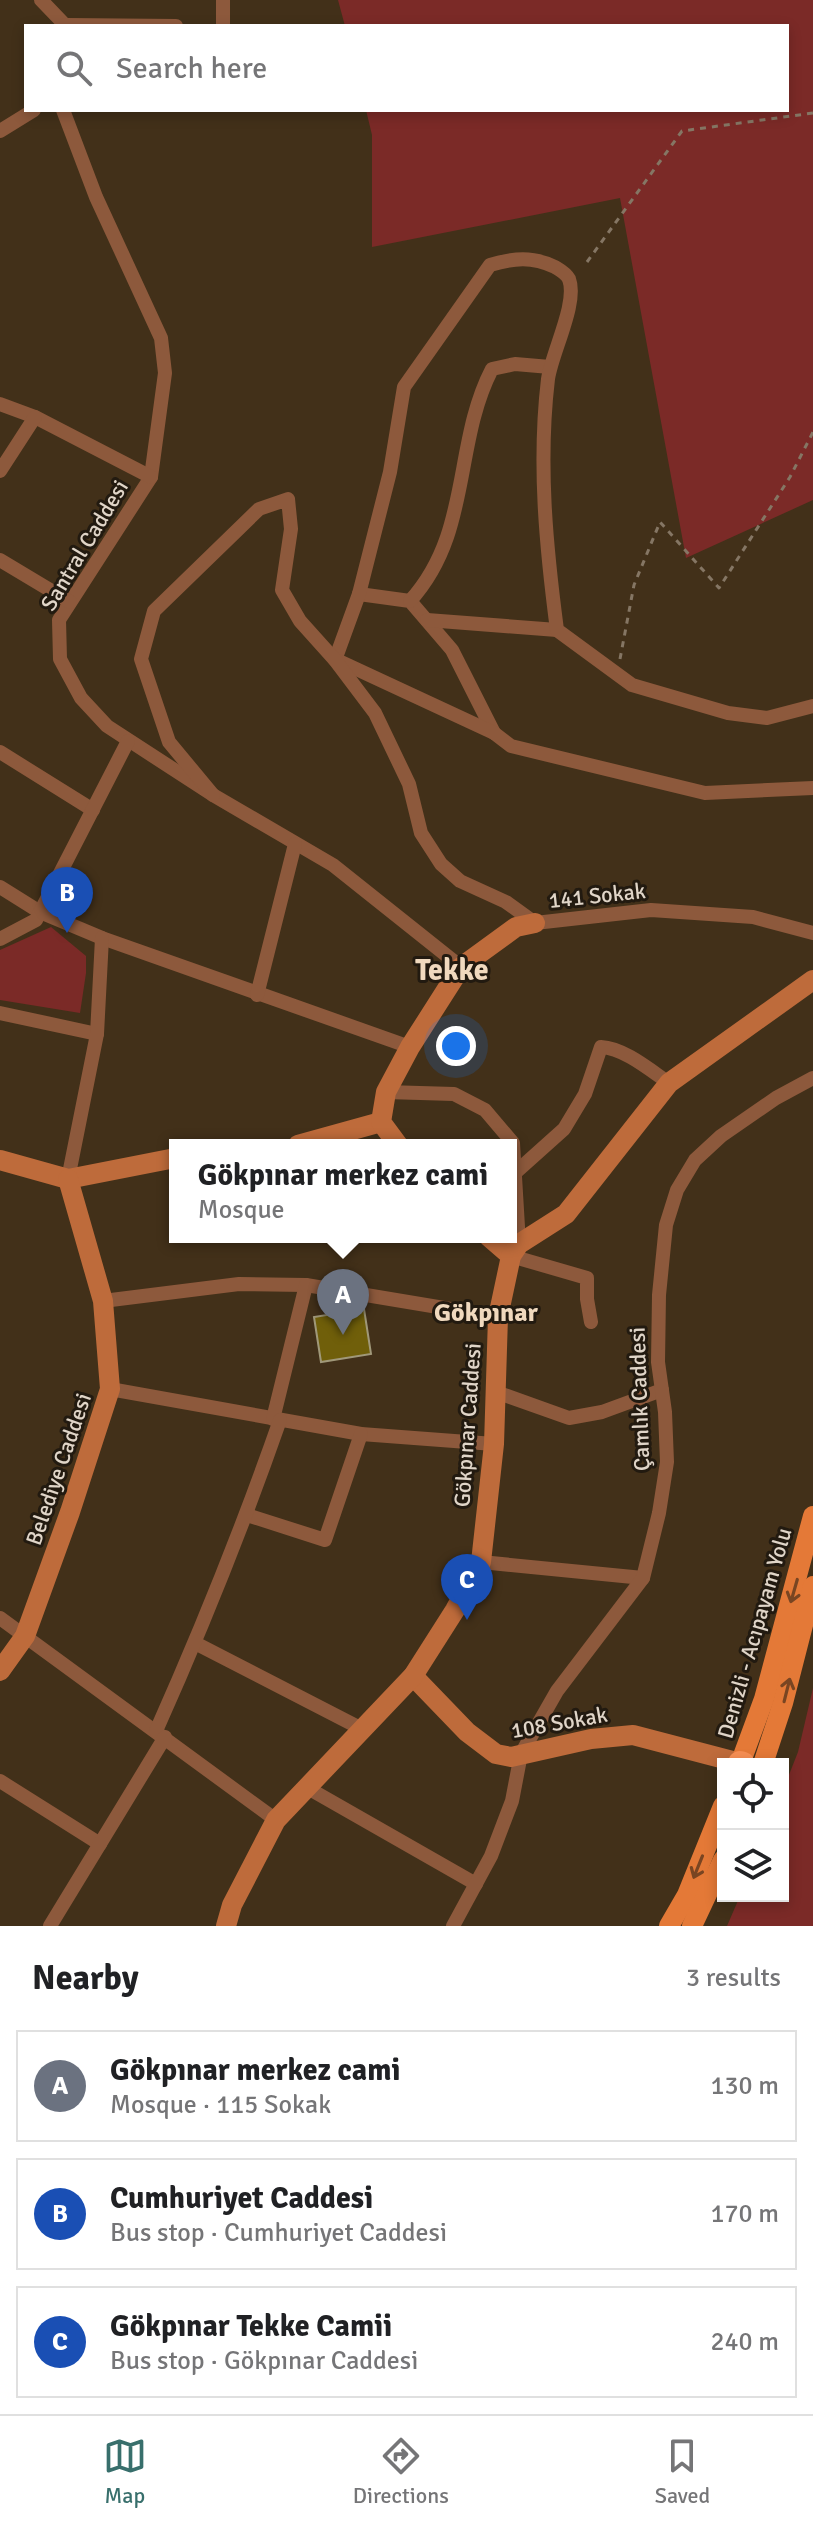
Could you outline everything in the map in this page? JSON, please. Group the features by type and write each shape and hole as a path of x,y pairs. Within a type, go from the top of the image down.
{"main road":[{"name":"Denizli - Acıpayam Yolu","path":"743,1758 764,1699 813,1516"},
{"name":"Denizli - Acıpayam Yolu","path":"765,1758 783,1703 813,1586"},
{"path":"669,1926 687,1895 717,1821"},
{"path":"692,1926 717,1873"}],"street":[{"path":"41,0 65,24"},
{"path":"223,0 223,24"},
{"path":"0,131 31,112"},
{"name":"Santral Caddesi","path":"64,112 96,197 161,338 165,373 151,477 59,620 60,659 81,698 107,726 213,795 333,865 461,967"},
{"path":"557,630 547,557 542,431 550,367 571,299 569,278 540,260 513,258 490,265 404,387 390,472 359,594 335,660 494,733 511,746 705,793 813,788"},
{"path":"410,601 426,584 447,543 478,395 492,369 515,364 550,367"},
{"path":"0,404 35,417 151,477"},
{"path":"0,471 35,417"},
{"name":"141 Sokak","path":"213,795 169,742 141,659 154,611 259,509 288,499 291,529 282,590 300,621 335,660 375,713 409,784 421,833 441,864 460,881 506,902 535,923 651,910 753,917 813,933"},
{"path":"0,560 70,602"},
{"path":"359,594 410,601 452,650 494,733"},
{"path":"427,620 557,630 632,685 728,713 767,718 813,706"},
{"path":"0,939 36,920 128,741"},
{"path":"0,752 93,810"},
{"path":"257,995 295,844"},
{"path":"0,887 40,912 102,938 410,1047"},
{"path":"394,1139 381,1122 386,1092 410,1047 461,967 516,927 535,923"},
{"path":"68,1179 97,1034 102,938"},
{"path":"515,1250 566,1214 669,1083 813,980"},
{"path":"0,1013 97,1034"},
{"path":"517,1168 564,1129 585,1094 601,1047 609,1047 669,1083"},
{"name":"Çamlık Caddesi","path":"453,1926 491,1856 512,1801 521,1754 557,1691 643,1578 659,1513 667,1462 658,1362 659,1295 666,1225 677,1190 695,1160 721,1136 776,1098 813,1078"},
{"path":"386,1092 454,1094 485,1110 510,1139"},
{"path":"320,1139 381,1122"},
{"path":"0,1160 68,1179 169,1159"},
{"name":"Belediye Caddesi","path":"0,1671 25,1636 110,1389 103,1301 68,1179"},
{"path":"501,1243 587,1278 591,1322"},
{"path":"515,1243 515,1250"},
{"name":"Gökpınar Caddesi","path":"226,1926 232,1905 276,1820 413,1676 481,1562 494,1444 498,1317 515,1250"},
{"path":"103,1301 239,1284 306,1285 498,1317"},
{"path":"50,1926 161,1734 247,1515 276,1419 306,1285"},
{"path":"110,1389 361,1434 494,1444"},
{"path":"496,1392 569,1418 602,1412 662,1390"},
{"path":"247,1515 325,1540 361,1434"},
{"path":"481,1562 643,1578"},
{"path":"0,1618 276,1820"},
{"path":"195,1643 362,1729"},
{"name":"108 Sokak","path":"413,1676 467,1732 496,1754 511,1757 591,1739 633,1735 719,1758"},
{"path":"0,1781 100,1844"},
{"path":"306,1787 476,1884"}],"path":[{"path":"587,262 682,131 813,113"},
{"path":"617,674 634,585 660,522 719,588 790,477 813,432"}],"shaded area":[{"path":"338,0 813,0 813,500 686,558 620,198 372,247 372,135 366,112 789,112 789,24 344,24"},
{"path":"51,927 86,956 80,1013 0,1000 0,950"},
{"path":"813,1688 813,1926 727,1926 737,1902 789,1902 789,1775 798,1752"}],"building":[{"path":"364,1309 371,1354 321,1362 314,1317"}],"place":[{"name":"Cumhuriyet Caddesi","path":"67,933"},
{"name":"Gökpınar merkez cami","path":"343,1335"},
{"name":"Gökpınar Tekke Camii","path":"467,1620"}],"district":[{"name":"Tekke","path":"452,970"},
{"name":"Gökpınar","path":"486,1312"}]}
